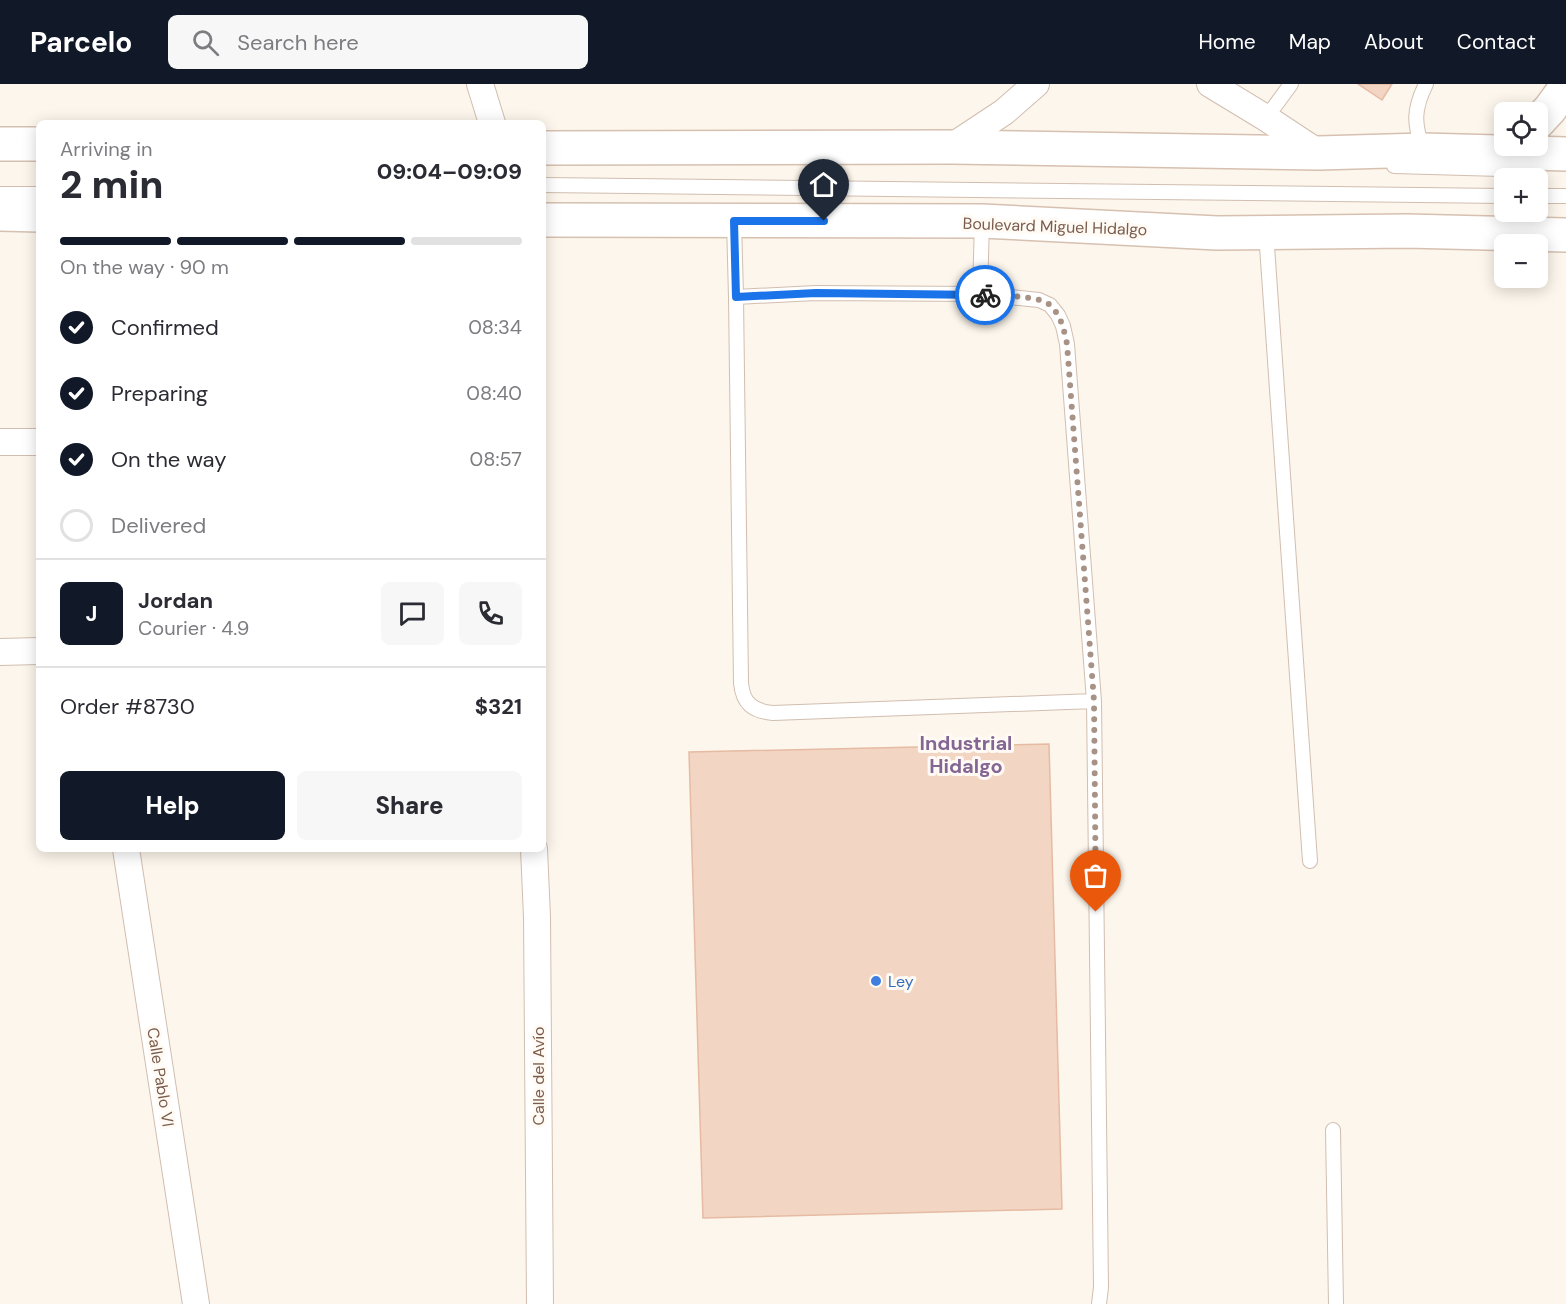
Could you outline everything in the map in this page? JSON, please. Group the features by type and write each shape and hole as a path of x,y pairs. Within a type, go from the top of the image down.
{"main road":[{"path":"1548,111 1566,87"},
{"path":"0,144 36,144"},
{"path":"546,148 959,154 1319,153 1423,150 1494,155"},
{"path":"1548,155 1566,154"},
{"path":"0,214 36,215"},
{"name":"Boulevard Miguel Hidalgo","path":"546,220 982,221 1217,233 1407,231 1566,235"}],"street":[{"path":"480,84 491,120"},
{"path":"959,154 1036,84"},
{"path":"1210,84 1319,153"},
{"path":"0,442 36,442"},
{"path":"0,652 36,651"},
{"name":"Calle Pablo VI","path":"126,852 196,1304"},
{"name":"Calle del Avío","path":"534,852 537,917 540,1304"}],"lane":[{"path":"1266,118 1291,84"},
{"path":"1423,150 1417,132 1416,116 1419,98 1426,84"},
{"path":"959,154 1112,161 1351,166"},
{"path":"1387,166 1511,156"},
{"path":"0,157 36,157"},
{"path":"546,159 872,161"},
{"path":"546,184 1494,196"},
{"path":"0,194 36,194"},
{"path":"1548,196 1566,196"},
{"path":"734,221 742,695 759,711 772,713 1094,701"},
{"path":"980,294 982,221"},
{"path":"1266,232 1310,861"},
{"path":"736,297 816,293 980,294 1039,300 1050,305 1063,326 1067,344 1094,701 1101,1287 1099,1304"},
{"path":"1333,1130 1336,1304"}],"building":[{"path":"1358,84 1392,84 1382,100"},
{"name":"Ley","path":"1049,744 1062,1209 703,1218 689,752"}],"way so far":[{"path":"985,295 1039,300 1050,305 1063,326 1067,344 1094,701 1096,912"}],"place":[{"name":"Ley","path":"876,981"}],"district":[{"name":"Industrial Hidalgo","path":"966,754"}],"route":[{"path":"824,221 734,221 736,297 816,293 985,295"}]}
